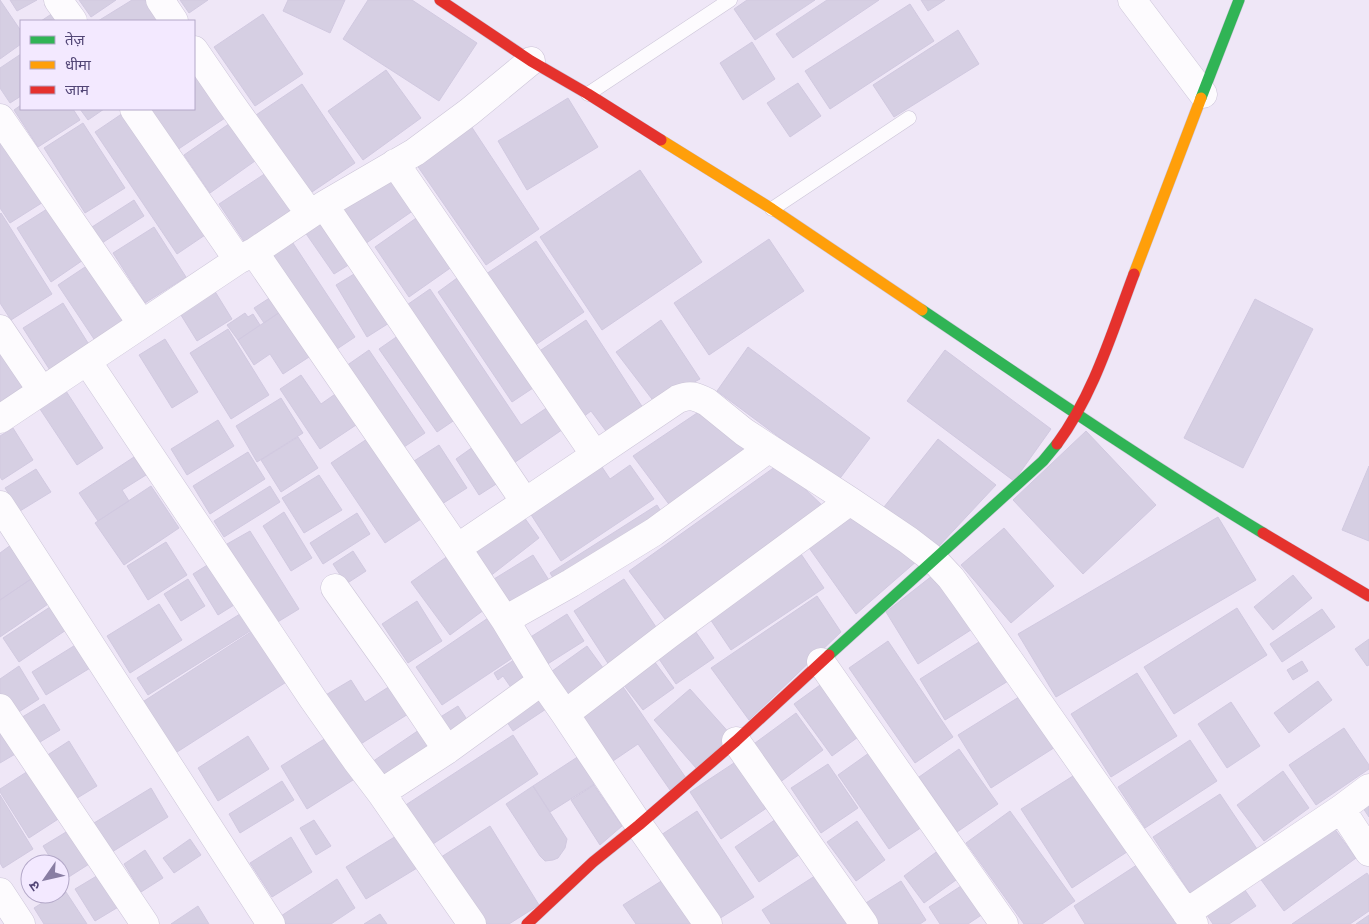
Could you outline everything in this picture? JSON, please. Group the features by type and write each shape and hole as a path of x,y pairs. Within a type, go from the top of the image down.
{"street":[{"path":"58,0 72,20"},
{"path":"160,0 173,20"},
{"path":"440,0 531,61 588,94 772,209 1077,414 1212,502 1368,594"},
{"path":"1132,0 1203,94"},
{"path":"527,924 593,862 736,741 1043,461 1057,445 1090,389 1239,0"},
{"path":"195,51 229,101 317,210 525,502"},
{"path":"0,419 317,210 434,139 531,61"},
{"path":"135,110 246,256 457,548 505,620 542,681 566,714 638,825 708,924"},
{"path":"0,118 142,324"},
{"path":"395,163 595,455"},
{"path":"0,329 42,391"},
{"path":"87,361 313,699 472,924"},
{"path":"457,548 678,399 686,395 692,396 707,402 768,449 850,501 934,560 951,578 964,596 1190,918 1369,788"},
{"path":"505,620 571,583 654,532 768,449"},
{"path":"566,714 850,501"},
{"path":"0,505 271,924"},
{"path":"335,588 447,750"},
{"path":"821,662 1004,924"},
{"path":"381,793 447,750 542,681"},
{"path":"0,708 145,924"},
{"path":"736,741 864,924"},
{"path":"1341,809 1369,852"},
{"path":"0,892 21,924"}],"lane":[{"path":"588,94 730,0"},
{"path":"772,209 909,118"}],"building":[{"path":"0,0 20,30 20,45 0,59"},
{"path":"10,0 37,0 17,11"},
{"path":"79,0 116,0 91,17"},
{"path":"132,0 153,0 167,20 100,20"},
{"path":"180,0 208,0 189,13"},
{"path":"288,0 345,0 330,33 283,11"},
{"path":"368,0 412,0 477,43 439,101 343,39"},
{"path":"747,0 815,0 755,40 734,9"},
{"path":"827,0 879,0 793,58 776,34"},
{"path":"921,0 945,0 928,11"},
{"path":"910,4 934,41 830,109 805,71"},
{"path":"59,9 66,20 42,20"},
{"path":"263,14 303,74 255,106 214,47"},
{"path":"958,30 979,64 894,117 873,85"},
{"path":"752,42 775,79 743,100 720,63"},
{"path":"20,55 20,97 10,103 0,88 0,68"},
{"path":"195,60 231,114 171,154 142,110 195,110"},
{"path":"386,70 421,118 363,160 328,111"},
{"path":"798,83 821,116 790,137 767,103"},
{"path":"302,84 355,163 309,194 256,115"},
{"path":"568,98 598,147 527,190 498,141"},
{"path":"20,106 20,110 74,110 80,120 38,147 14,110"},
{"path":"81,110 103,110 88,120"},
{"path":"130,110 211,231 177,254 95,132"},
{"path":"236,119 262,156 210,193 184,155"},
{"path":"83,123 125,188 85,213 44,148"},
{"path":"469,123 539,229 486,265 414,161"},
{"path":"7,138 48,199 10,223 0,208 0,143"},
{"path":"272,169 300,207 245,243 219,204"},
{"path":"640,170 702,262 602,330 540,237"},
{"path":"394,172 417,208 362,246 337,208"},
{"path":"134,200 144,216 102,243 92,227"},
{"path":"55,204 89,256 51,282 17,228"},
{"path":"324,209 358,259 334,274 300,225"},
{"path":"1,213 52,294 11,320 0,303"},
{"path":"422,214 456,264 409,297 375,247"},
{"path":"154,227 186,277 145,303 113,253"},
{"path":"289,237 355,337 334,351 267,249"},
{"path":"769,239 804,291 709,355 674,303"},
{"path":"536,241 584,312 531,348 483,276"},
{"path":"94,261 135,324 98,345 58,285"},
{"path":"364,268 397,318 367,337 336,285"},
{"path":"464,273 539,384 512,402 438,292"},
{"path":"211,285 232,319 197,341 176,307"},
{"path":"430,289 521,425 554,403 569,425 511,465 404,307"},
{"path":"271,297 280,312 264,323 254,308"},
{"path":"1255,299 1313,329 1243,468 1184,438"},
{"path":"63,303 93,351 55,378 23,328"},
{"path":"280,312 309,357 283,374 270,354 254,365 238,340"},
{"path":"245,313 248,317 253,314 260,325 238,340 227,325"},
{"path":"586,320 645,411 609,435 591,411 579,420 535,354"},
{"path":"661,320 700,379 655,403 616,352"},
{"path":"228,329 269,395 231,419 190,353"},
{"path":"405,331 462,415 437,432 379,349"},
{"path":"165,339 198,392 172,408 139,355"},
{"path":"0,347 34,389 0,411"},
{"path":"748,347 870,438 838,481 717,391"},
{"path":"369,350 425,433 401,449 346,366"},
{"path":"945,350 1051,429 1014,481 907,401"},
{"path":"301,375 321,404 341,390 362,421 320,449 280,389"},
{"path":"64,388 103,448 77,465 38,406"},
{"path":"281,398 303,433 257,462 236,426"},
{"path":"706,407 752,454 674,511 633,456"},
{"path":"218,420 234,446 187,475 171,449"},
{"path":"13,428 33,460 2,480 0,477 0,436"},
{"path":"1086,431 1156,505 1083,574 1013,500"},
{"path":"298,437 318,468 281,492 261,460"},
{"path":"370,437 424,517 385,543 331,463"},
{"path":"938,439 996,485 939,546 884,507"},
{"path":"480,442 504,479 479,495 456,459"},
{"path":"439,445 467,488 442,504 414,461"},
{"path":"248,452 265,479 210,514 193,486"},
{"path":"134,457 146,475 122,490 129,501 98,521 79,493"},
{"path":"598,461 610,479 630,465 654,499 561,561 528,510"},
{"path":"779,464 826,509 665,619 629,571"},
{"path":"1369,466 1369,541 1342,530"},
{"path":"36,469 51,492 20,511 5,488"},
{"path":"319,475 342,510 304,533 282,498"},
{"path":"151,486 179,528 124,565 95,523"},
{"path":"270,486 280,502 224,537 214,521"},
{"path":"657,505 665,518 557,584 550,573"},
{"path":"284,512 312,558 291,571 263,526"},
{"path":"357,513 370,534 323,564 310,543"},
{"path":"521,513 539,538 489,577 469,549"},
{"path":"853,513 918,560 856,614 807,545"},
{"path":"1218,517 1256,580 1056,697 1018,634"},
{"path":"1004,528 1054,586 1011,623 961,565"},
{"path":"250,531 299,609 276,623 227,544"},
{"path":"15,542 37,575 0,600 0,553"},
{"path":"166,542 187,575 148,600 127,566"},
{"path":"353,551 366,571 346,584 333,564"},
{"path":"455,551 492,604 450,635 411,582"},
{"path":"799,551 824,588 731,650 706,613"},
{"path":"533,555 552,585 513,610 494,579"},
{"path":"217,559 242,600 218,615 193,574"},
{"path":"937,572 977,626 918,664 886,612"},
{"path":"37,575 54,600 0,637 0,600"},
{"path":"1293,575 1312,598 1273,630 1254,607"},
{"path":"188,579 205,606 181,621 164,594"},
{"path":"624,579 658,630 611,668 574,611"},
{"path":"817,596 841,632 749,720 711,668"},
{"path":"417,601 442,641 408,663 382,624"},
{"path":"159,604 182,640 130,673 107,636"},
{"path":"53,605 69,628 19,662 3,638"},
{"path":"1237,608 1267,655 1174,714 1144,667"},
{"path":"248,609 258,626 148,695 137,678"},
{"path":"1322,609 1335,627 1282,662 1270,644"},
{"path":"494,614 520,653 442,705 416,667"},
{"path":"567,614 584,641 546,665 529,638"},
{"path":"257,628 291,679 174,754 141,703"},
{"path":"693,628 714,658 676,684 655,653"},
{"path":"987,637 1013,678 945,720 920,679"},
{"path":"85,639 100,662 46,695 32,672"},
{"path":"1369,639 1369,665 1367,666 1355,649"},
{"path":"888,641 953,737 915,763 849,668"},
{"path":"587,646 609,676 570,704 548,674"},
{"path":"514,660 526,679 512,689 503,676 498,680 494,673"},
{"path":"654,661 674,688 643,710 623,684"},
{"path":"1302,661 1308,671 1293,680 1287,670"},
{"path":"19,666 39,699 14,715 0,693 0,679"},
{"path":"1137,673 1177,736 1111,777 1071,714"},
{"path":"351,680 365,702 398,681 416,709 356,747 324,696"},
{"path":"827,680 865,732 832,756 794,704"},
{"path":"619,681 686,778 670,790 638,744 610,763 573,712"},
{"path":"1318,681 1332,700 1289,733 1274,713"},
{"path":"543,685 555,703 513,731 501,713"},
{"path":"690,689 732,736 696,768 654,720"},
{"path":"1027,692 1060,744 991,788 958,735"},
{"path":"1231,702 1260,746 1227,768 1198,724"},
{"path":"44,704 60,730 35,745 19,719"},
{"path":"458,706 472,727 448,742 434,721"},
{"path":"796,713 823,750 779,783 751,746"},
{"path":"0,725 22,750 0,763"},
{"path":"422,728 437,750 381,788 366,766"},
{"path":"1344,728 1369,765 1369,769 1316,805 1289,765"},
{"path":"334,733 361,775 307,809 281,766"},
{"path":"513,735 538,774 424,850 398,810"},
{"path":"248,736 269,769 218,801 198,768"},
{"path":"1190,740 1217,781 1145,828 1118,787"},
{"path":"69,741 97,786 74,800 46,756"},
{"path":"876,748 928,823 889,849 838,775"},
{"path":"959,749 998,804 957,832 919,777"},
{"path":"579,756 596,783 550,812 533,786"},
{"path":"743,757 774,803 721,839 690,792"},
{"path":"828,764 858,808 821,833 791,788"},
{"path":"36,766 66,814 29,838 0,792 0,789"},
{"path":"1084,769 1136,846 1072,888 1021,809"},
{"path":"1283,771 1309,808 1264,841 1237,805"},
{"path":"282,781 294,800 240,833 229,814"},
{"path":"594,785 622,826 600,845 571,800"},
{"path":"533,786 567,839 565,848 558,858 553,860 545,861 540,856 506,804"},
{"path":"151,788 168,817 112,852 94,823"},
{"path":"1369,791 1369,817 1357,799"},
{"path":"1220,794 1257,849 1190,893 1153,837"},
{"path":"0,795 33,849 25,854 20,854 20,857 3,868 0,863"},
{"path":"697,811 754,897 714,922 658,837"},
{"path":"1010,811 1075,901 1042,924 1024,924 966,843"},
{"path":"782,815 806,850 759,882 735,847"},
{"path":"314,820 331,846 316,855 300,828"},
{"path":"857,821 885,860 856,881 827,842"},
{"path":"1331,824 1356,858 1284,911 1259,877"},
{"path":"76,826 97,859 70,876 70,854 48,854 43,846"},
{"path":"490,826 539,905 509,924 478,924 438,859"},
{"path":"401,833 422,865 366,899 346,867"},
{"path":"291,837 312,872 272,897 250,863"},
{"path":"190,839 201,855 174,873 163,858"},
{"path":"943,847 963,875 924,903 904,876"},
{"path":"145,850 163,878 141,892 124,864"},
{"path":"1146,859 1190,924 1085,924 1074,906"},
{"path":"105,871 125,903 95,921 75,889"},
{"path":"821,872 852,924 771,924 762,910"},
{"path":"1367,873 1369,876 1369,911 1350,924 1292,924"},
{"path":"337,879 355,908 331,924 281,924 278,918"},
{"path":"663,880 692,924 636,924 623,905"},
{"path":"901,881 926,920 920,924 873,924 861,906"},
{"path":"967,882 986,912 968,924 940,924 929,907"},
{"path":"1240,883 1256,906 1229,924 1213,924 1202,908"},
{"path":"70,898 87,924 44,924 34,908 40,904 70,904"},
{"path":"198,906 209,924 171,924"},
{"path":"380,914 387,924 364,924"},
{"path":"1369,915 1369,924 1356,924"}],"traffic: fast":[{"path":"1201,98 1239,0"},
{"path":"922,310 1134,452 1263,533"},
{"path":"829,655 1043,461 1057,444"}],"traffic: slow":[{"path":"1134,274 1201,98"},
{"path":"661,140 772,209 922,310"}],"traffic: jam":[{"path":"440,0 531,61 661,140"},
{"path":"1057,444 1070,425 1092,384 1134,274"},
{"path":"1263,533 1369,596"},
{"path":"527,924 593,862 736,741 829,655"}]}
